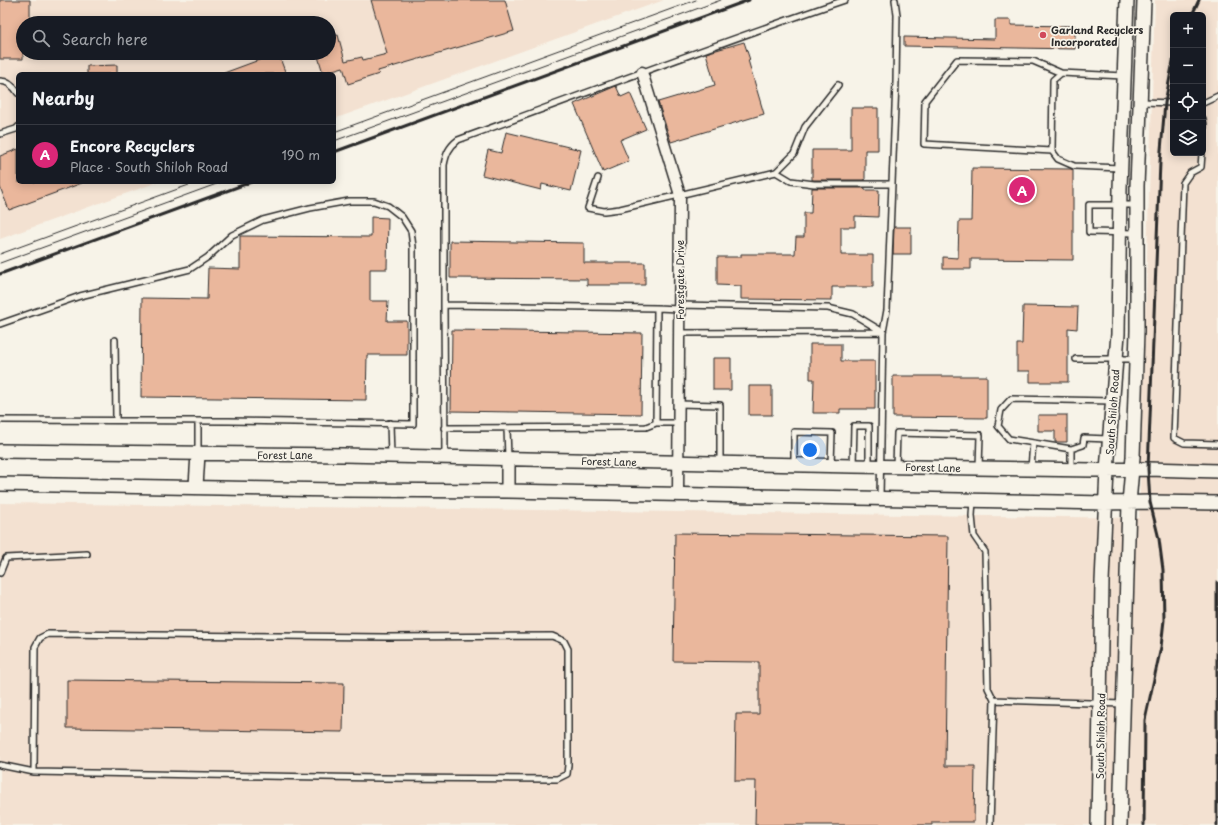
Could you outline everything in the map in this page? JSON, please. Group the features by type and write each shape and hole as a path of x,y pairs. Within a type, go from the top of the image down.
{"main road":[{"name":"South Shiloh Road","path":"1098,825 1102,582 1107,470 1118,334 1119,233 1127,0"},
{"name":"South Shiloh Road","path":"1120,825 1129,503 1132,470 1136,359 1137,205 1144,0"},
{"name":"Forest Lane","path":"0,451 391,456 896,467 1218,471"},
{"path":"196,486 198,454"},
{"path":"508,459 508,491"},
{"path":"3,485 196,486 338,490 508,491 1105,503 1218,503"}],"street":[{"name":"Forestgate Drive","path":"642,72 680,195 678,494"}],"lane":[{"path":"445,457 444,165 446,155 451,146 458,140 642,72 845,0"},
{"path":"874,466 883,332 887,310 896,82 897,15 895,0"},
{"path":"1052,151 924,144 925,101 957,60 1033,61 1061,73 1124,76"},
{"path":"1061,73 1053,80 1052,151 1058,159 1074,166 1121,168"},
{"path":"0,81 5,81 16,90"},
{"path":"598,178 588,208 604,211 620,210 776,172 794,154 805,127 838,85"},
{"path":"1206,101 1218,96"},
{"path":"1141,102 1170,103"},
{"path":"0,134 16,129"},
{"path":"1202,156 1201,167 1190,173 1183,183 1174,438 1184,443 1218,444"},
{"path":"776,172 791,181 814,184 892,184"},
{"path":"0,324 80,296 190,268 208,257 232,235 263,220 310,208 349,201 374,201 388,206 402,217 411,231 414,247 413,424 0,420"},
{"path":"1137,205 1089,205 1089,232 1137,233"},
{"path":"444,305 657,308 828,308 854,314 883,332"},
{"path":"656,424 657,308"},
{"path":"679,333 883,332"},
{"path":"115,340 116,420"},
{"path":"1076,359 1136,359"},
{"path":"1110,439 1084,438 1083,445 1071,449 1009,439 998,426 1000,410 1012,399 1113,401"},
{"path":"678,404 720,405 720,463"},
{"path":"198,421 198,454"},
{"path":"390,424 391,456"},
{"path":"444,428 646,428 656,424 678,424"},
{"path":"853,466 854,426 869,426 880,498"},
{"path":"507,428 508,459"},
{"path":"794,465 794,432 832,433 831,465"},
{"path":"896,467 897,433 904,433 980,435 979,468"},
{"path":"1031,469 1033,443"},
{"path":"1071,449 1071,470"},
{"path":"973,500 972,516 974,536 986,552 988,688 994,700 990,825"},
{"path":"0,573 6,558 87,554"},
{"path":"0,765 34,772 372,778 557,779 567,774 568,765 568,649 564,641 552,636 378,637 48,634 40,638 35,647 34,772"},
{"path":"994,700 1124,704"}],"shaded area":[{"path":"0,0 664,0 336,118 336,72 16,72 16,184 152,184 0,239"},
{"path":"1155,0 1218,0 1218,825 0,825 0,503 1139,518"}],"building":[{"path":"0,0 30,0 30,16 16,16 16,59 0,59"},
{"path":"371,0 505,0 514,31 378,71 379,74 348,84 343,67 323,72 319,60 336,60 336,35 338,35 345,61 362,57 363,60 387,54"},
{"name":"Garland Recyclers Incorporated","path":"995,20 1011,20 1011,25 1075,26 1075,49 904,46 904,37 995,39"},
{"path":"744,42 764,114 671,142 658,102 715,85 706,53"},
{"path":"259,60 281,60 285,72 227,72"},
{"path":"117,65 117,72 87,72 87,66"},
{"path":"616,86 621,97 630,93 646,129 620,140 629,161 603,172 574,104"},
{"path":"851,108 878,108 878,150 865,150 865,180 812,180 812,150 851,150"},
{"path":"506,132 581,150 571,191 542,184 541,190 482,175 488,150 501,153"},
{"path":"16,150 16,184 79,184 9,210 0,187 0,156"},
{"path":"972,168 1073,170 1073,260 971,259 971,269 943,269 943,257 958,258 959,221 971,221"},
{"path":"812,188 865,188 865,190 879,190 878,217 855,216 855,227 841,227 841,255 873,255 873,287 832,287 832,300 741,299 741,286 717,285 717,257 741,257 741,254 795,254 796,237 804,237 804,213 811,213"},
{"path":"371,217 388,218 387,269 370,269 370,301 388,301 387,321 407,321 407,355 367,355 366,400 141,397 142,298 207,299 208,268 240,269 240,236 371,237"},
{"path":"894,227 911,227 911,254 893,254"},
{"path":"450,241 584,243 584,263 645,263 645,285 587,285 587,279 450,278"},
{"path":"1023,306 1078,307 1077,329 1068,328 1068,382 1030,382 1030,371 1017,371 1017,344 1022,344"},
{"path":"452,330 642,333 641,414 451,411"},
{"path":"810,344 841,344 841,361 875,361 875,409 840,409 840,413 813,413 814,379 810,379"},
{"path":"713,358 731,358 731,390 713,390"},
{"path":"893,376 987,376 987,418 893,417"},
{"path":"749,386 772,386 772,415 749,415"},
{"path":"1038,415 1067,415 1067,442 1055,442 1055,431 1038,431"},
{"path":"675,533 948,536 945,766 975,766 974,822 932,822 932,825 755,825 756,781 735,781 736,714 759,714 759,662 673,661"},
{"path":"67,680 344,683 343,732 67,728"}],"tram line":[{"path":"336,131 696,0"},
{"path":"336,140 721,0"},
{"path":"0,254 192,184"},
{"path":"0,263 217,184"}],"railway":[{"path":"336,151 749,0"},
{"path":"1193,12 1199,0"},
{"path":"1144,825 1145,720 1161,647 1164,620 1163,570 1159,539 1150,502 1148,469 1160,162 1165,103 1170,77"},
{"path":"0,274 246,184"},
{"path":"1217,582 1217,825"}],"place":[{"name":"Garland Recyclers Incorporated","path":"1043,35"},
{"name":"Encore Recyclers","path":"1022,190"}]}
